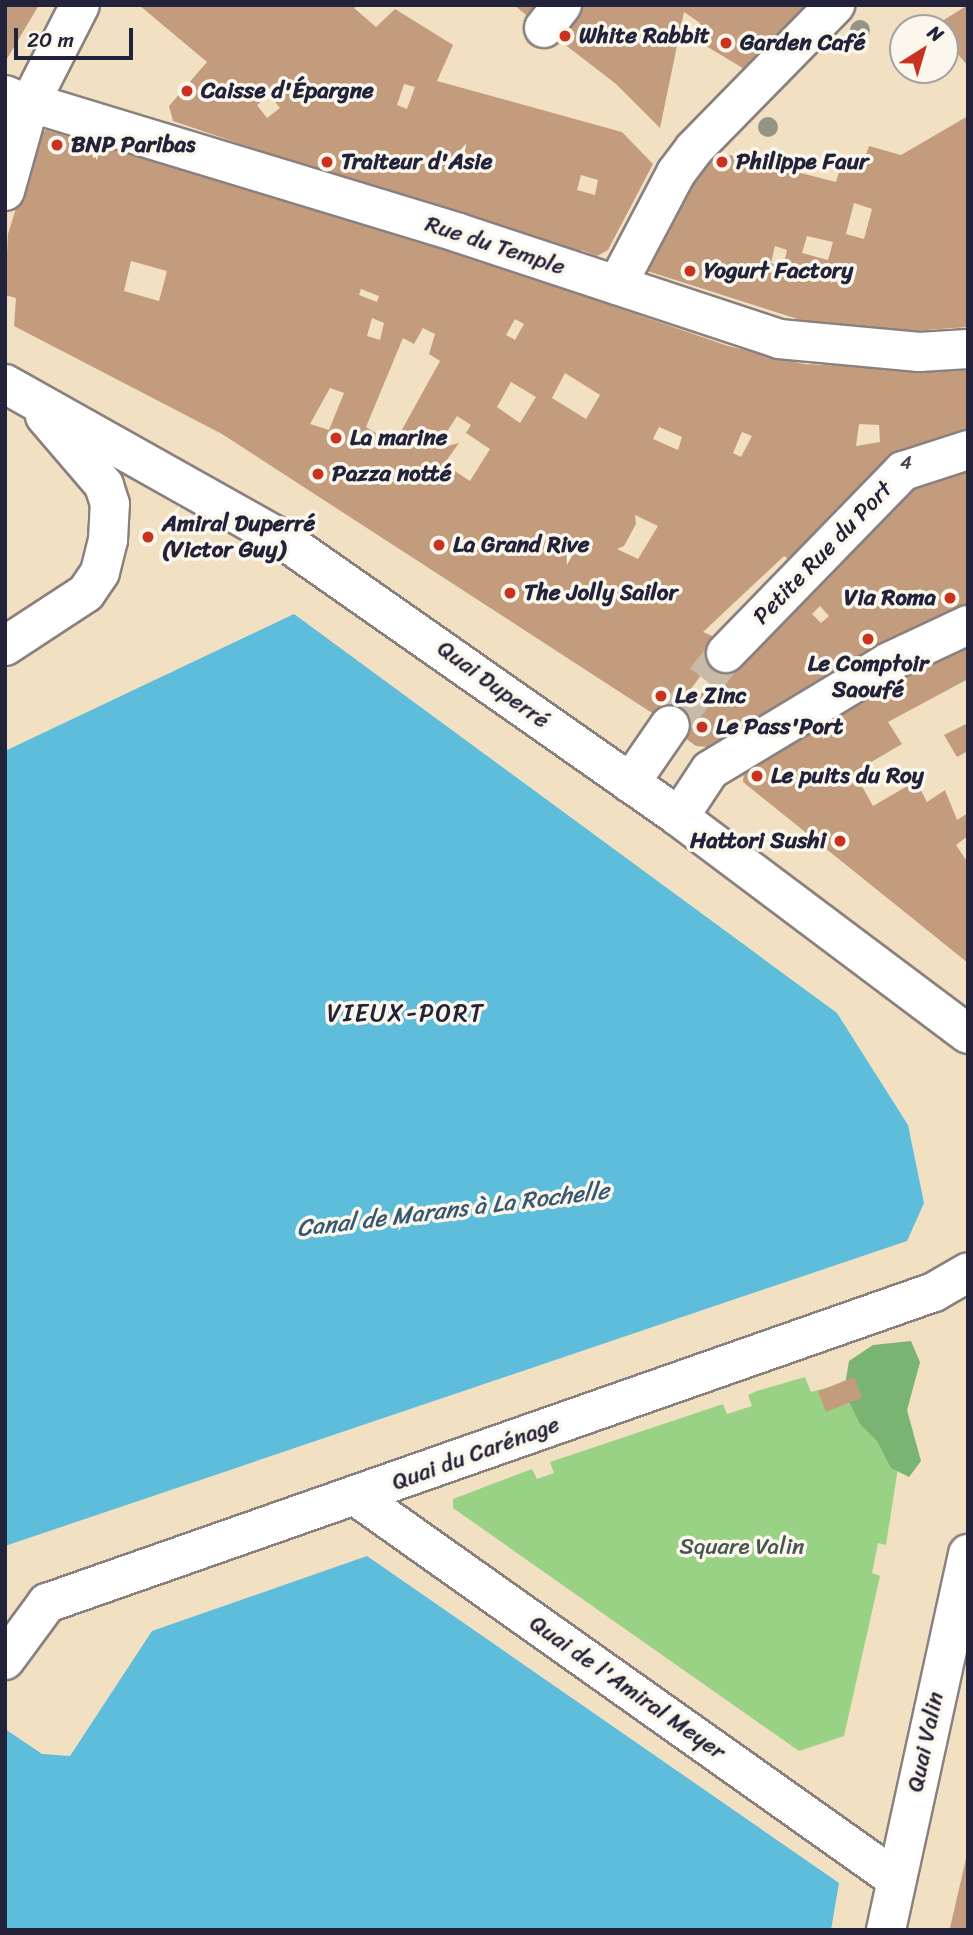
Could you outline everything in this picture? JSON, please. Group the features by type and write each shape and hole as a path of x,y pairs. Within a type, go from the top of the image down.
{"street":[{"path":"5,191 17,100 80,5"},
{"path":"617,285 676,173 721,120 835,5"},
{"name":"Rue du Temple","path":"17,100 160,140 306,197 617,285 779,338 919,352 968,349"},
{"path":"5,646 86,593 100,572 108,540 110,504 104,485 18,391"},
{"name":"Quai Duperré","path":"18,391 173,474 288,543 679,817 962,1028"},
{"name":"Petite Rue du Port","path":"726,653 903,471 968,450"},
{"path":"679,817 710,770 889,662 968,625"},
{"path":"630,783 670,725"},
{"name":"Quai du Carénage","path":"5,1660 47,1603 357,1497 934,1292 968,1272"},
{"name":"Quai de l'Amiral Meyer","path":"357,1497 896,1879"},
{"name":"Quai Valin","path":"892,1928 896,1879 968,1554"}],"green space":[{"path":"911,1341 920,1362 907,1410 921,1461 909,1477 891,1468 877,1441 860,1424 844,1391 849,1361 873,1345"},
{"name":"Square Valin","path":"920,1362 907,1410 886,1545 878,1543 872,1573 880,1576 844,1736 799,1751 453,1508 453,1499 532,1469 537,1479 554,1473 550,1462 723,1404 727,1414 752,1406 748,1395 757,1391 805,1377 811,1392"}],"water":[{"name":"Canal de Marans à La Rochelle","path":"294,614 837,1013 908,1125 924,1203 907,1241 5,1546 5,751"},
{"path":"367,1556 839,1883 831,1930 5,1930 5,1729 42,1754 70,1756 152,1631"}],"pier":[{"path":"172,669 173,672 73,704 72,701"}],"building":[{"path":"5,5 39,5 5,62"},
{"path":"139,5 357,5 354,8 376,27 395,9 453,45 437,81 622,132 653,164 608,250 597,256 581,250 578,259 173,121 169,106 207,62","holes":["404,84 415,87 407,109 397,105","270,95 280,108 267,118 257,105","581,175 598,180 595,195 577,190"]},
{"path":"514,5 550,5 536,23"},
{"path":"572,5 812,5 746,70 691,37 700,23 684,12 660,128 616,84 550,33"},
{"path":"968,5 968,66 959,55 959,14 953,14"},
{"path":"968,116 968,327 898,332 810,323 644,270 684,193 717,152 836,182 843,158 863,163 869,146 901,155","holes":["854,203 872,209 864,239 846,234","807,236 833,242 828,260 802,253","775,246 787,250 783,267 771,263"]},
{"path":"46,130 434,244 728,346 804,364 968,371 968,441 794,564 784,556 703,632 726,642 666,722 222,434 14,326 16,298 5,295 8,234 39,134","holes":["131,261 167,271 159,301 124,291","361,289 379,296 377,302 359,295","372,318 384,323 380,340 367,336","515,319 524,324 515,340 506,335","423,328 435,334 429,354 440,361 394,444 366,427 403,338 414,344","565,373 600,395 586,419 552,398","511,382 536,397 520,423 497,407","330,388 344,393 329,430 310,424","457,416 471,425 466,433 490,449 470,481 444,464 459,443 436,449","859,424 879,425 880,442 856,446","659,427 682,437 678,450 653,439","742,432 752,436 741,457 733,453","635,515 658,526 638,559 617,549 624,546 636,524"]},
{"path":"968,455 968,603 904,634 708,747 696,746 673,729 728,660 913,488","holes":["820,606 829,616 821,623 812,614"]},
{"path":"968,644 968,679 888,722 902,744 854,772 873,806 916,781 927,802 945,790 957,820 968,813 968,836 956,845 968,863 968,963 743,782 744,771 870,693"},
{"path":"968,723 968,751 957,757 944,735"},
{"path":"854,1377 862,1397 826,1412 818,1392"},
{"path":"968,1850 968,1930 955,1930 950,1928"}],"tunnel":[{"path":"670,725 726,653"}],"place":[{"name":"White Rabbit","path":"565,36"},
{"name":"Garden Café","path":"726,43"},
{"name":"Caisse d'Épargne","path":"187,91"},
{"name":"BNP Paribas","path":"57,145"},
{"name":"Traiteur d'Asie","path":"327,162"},
{"name":"Philippe Faur","path":"722,162"},
{"name":"Yogurt Factory","path":"690,271"},
{"name":"La marine","path":"336,438"},
{"name":"Pazza notté","path":"318,474"},
{"name":"Amiral Duperré (Victor Guy)","path":"148,537"},
{"name":"La Grand Rive","path":"439,545"},
{"name":"The Jolly Sailor","path":"510,593"},
{"name":"Via Roma","path":"950,598"},
{"name":"Le Comptoir Saoufé","path":"868,639"},
{"name":"Le Zinc","path":"661,696"},
{"name":"Le Pass'Port","path":"702,727"},
{"name":"Le puits du Roy","path":"757,776"},
{"name":"Hattori Sushi","path":"840,841"}],"district":[{"name":"VIEUX-PORT","path":"406,1014"}]}
